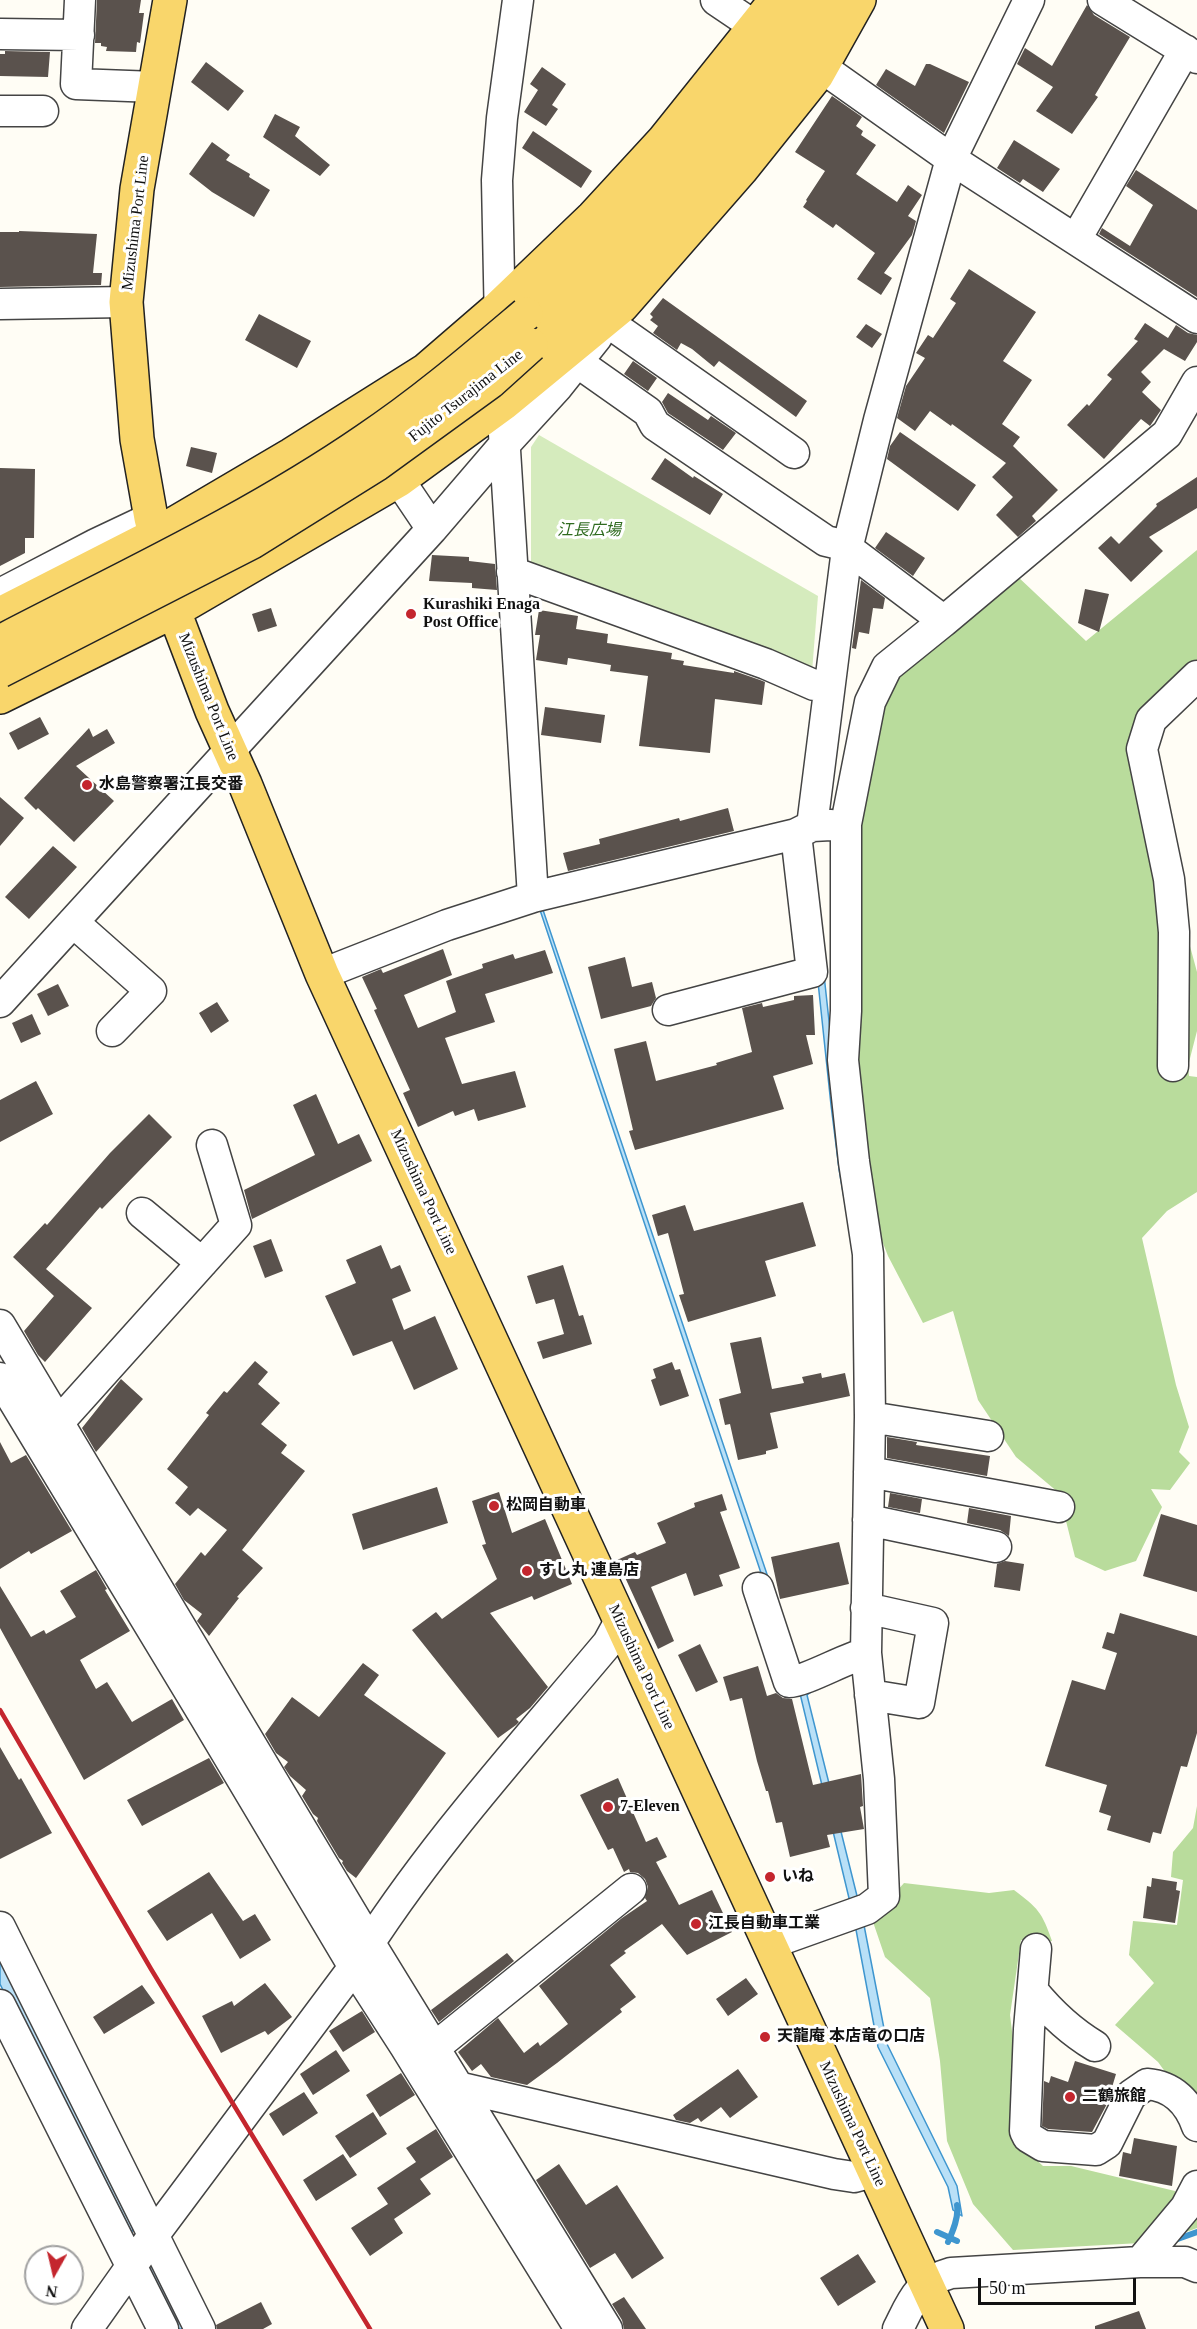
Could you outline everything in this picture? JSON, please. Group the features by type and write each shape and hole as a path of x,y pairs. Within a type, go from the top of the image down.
{"main road":[{"name":"Mizushima Port Line","path":"170,0 137,189 126,302 137,439 153,526 174,611 212,711 322,974 947,2329"},
{"path":"0,614 153,526 291,455 426,370 519,322 593,217 663,141 776,0"},
{"name":"Fujito Tsurajima Line","path":"0,642 202,538 293,487 366,441 436,389 519,322 589,257 679,158 741,83 802,0"},
{"name":"Fujito Tsurajima Line","path":"0,671 252,542 378,464 490,382 519,322 629,256 700,178 765,96 834,0"},
{"path":"0,697 174,611 399,480 503,404 615,314 741,170 821,67 859,0"}],"street":[{"path":"80,0 76,84 155,87"},
{"path":"518,0 502,118 497,180 519,322 503,404 504,445 517,574 536,896"},
{"path":"716,0 756,27"},
{"path":"668,1010 812,972 804,830 842,546 951,159 1029,0"},
{"path":"1076,239 1191,54 1103,0"},
{"path":"0,34 79,34"},
{"path":"821,67 951,159 1197,318"},
{"path":"0,111 43,111"},
{"path":"0,304 126,302"},
{"path":"0,1002 432,529 504,445 522,428 615,314 794,453"},
{"path":"577,362 648,412 655,425 826,541 842,546 944,621"},
{"path":"769,1944 867,1909 884,1896 879,1779 870,1695 855,1657 866,1608 870,1417 868,1254 854,1162 843,1060 846,1011 846,824 870,702 887,667 1167,434 1197,381"},
{"path":"399,480 432,529"},
{"path":"0,594 94,545 153,526"},
{"path":"517,574 824,686"},
{"path":"0,714 96,665 174,611"},
{"path":"1173,1066 1174,932 1169,879 1142,749 1151,720 1197,676"},
{"path":"322,974 447,925 536,896 804,830 846,824"},
{"path":"73,922 151,991 112,1031"},
{"path":"58,1423 236,1225 212,1145"},
{"path":"142,1213 202,1263"},
{"path":"0,1325 369,1942 607,2329"},
{"path":"0,1378 206,1717 354,1968 405,2046 580,2329"},
{"path":"870,1417 988,1436"},
{"path":"869,1472 1059,1507"},
{"path":"868,1520 996,1547"},
{"path":"758,1588 789,1682 855,1657"},
{"path":"866,1608 933,1623 919,1703 870,1695"},
{"path":"87,2329 354,1968 369,1942 445,1837 608,1643 620,1621"},
{"path":"434,2048 631,1889"},
{"path":"0,1927 143,2251 163,2329"},
{"path":"1036,1949 1025,2131 1028,2137 1043,2146 1096,2150 1104,2146 1131,2095 1147,2084 1164,2087 1173,2092 1192,2113 1197,2126"},
{"path":"1033,1991 1076,2034 1095,2046"},
{"path":"0,2005 143,2251 200,2329"},
{"path":"465,2099 776,2166 854,2177 873,2172"},
{"path":"1140,2262 1186,2207 1197,2186"},
{"path":"898,2329 912,2301 926,2283 951,2273 1140,2262 1193,2262"}],"green space":[{"name":"江長広場","path":"539,435 818,596 812,672 531,572 531,447"},
{"path":"1197,550 1197,666 1145,718 1184,924 1197,972 1197,1031 1188,1066 1189,1076 1197,1077 1197,1192 1167,1211 1142,1238 1176,1385 1189,1427 1179,1452 1190,1463 1170,1490 1151,1489 1162,1507 1136,1561 1105,1571 1075,1557 1059,1493 1016,1457 978,1400 953,1311 923,1323 888,1256 869,1207 854,1059 852,817 892,675 1016,575 1086,641"},
{"path":"1197,1806 1197,2116 1158,2062 1115,2025 1154,1983 1129,1955 1133,1921 1177,1925 1183,1880 1171,1877 1173,1852 1193,1828"},
{"path":"904,1883 989,1893 1014,1890 1038,1911 1052,1941 1021,1940 1010,2015 1027,2151 1043,2166 1071,2166 1175,2191 1186,2213 1197,2201 1197,2228 1159,2242 1013,2250 973,2204 947,2141 940,2061 930,1998 885,1957 872,1919"}],"water":[{"path":"1015,0 1023,0 948,150 842,543 808,817 845,1168 861,1255 863,1304 860,1648 851,1664 807,1695 863,1920 887,2044 957,2186 962,2216 953,2210 948,2187 878,2047 854,1919 797,1681 538,904 511,459 519,452 541,904 805,1687 836,1667 853,1649 856,1303 854,1255 839,1169 803,840 799,826 837,541 865,427 941,147"},
{"path":"0,1957 135,2227 127,2238 0,1984"},
{"path":"153,2260 188,2329 174,2329 143,2267"}],"building":[{"path":"97,0 141,0 139,13 144,13 140,43 137,42 136,52 106,51 107,47 101,46 101,43 95,43"},
{"path":"1087,5 1094,15 1130,37 1095,95 1098,97 1072,134 1036,111 1053,87 1017,64 1025,48 1052,66"},
{"path":"5,51 50,52 48,77 0,76 0,54 5,54"},
{"path":"206,62 244,91 228,111 191,82"},
{"path":"926,64 969,82 944,133 876,85 886,69 915,86"},
{"path":"542,67 566,84 552,105 558,109 546,126 524,112 538,90 530,84"},
{"path":"832,96 862,117 856,126 863,131 861,135 876,145 856,174 897,202 908,185 922,195 908,216 916,221 912,235 884,273 892,278 881,295 857,279 875,253 836,224 833,228 803,207 825,171 795,152"},
{"path":"275,114 300,127 295,136 330,165 320,176 263,137"},
{"path":"533,131 592,171 581,188 522,148"},
{"path":"1014,140 1060,169 1043,192 1023,179 1020,183 997,168"},
{"path":"212,142 230,155 226,160 250,174 249,177 270,190 254,217 212,192 189,174"},
{"path":"1136,170 1197,210 1197,297 1099,234 1102,228 1130,246 1153,205 1126,186"},
{"path":"0,232 97,234 93,273 102,273 101,285 0,287"},
{"path":"969,269 1036,312 1003,361 1032,380 1002,424 1020,437 1013,446 1058,490 1032,516 1036,521 1018,537 996,515 1013,497 992,477 1006,463 930,411 915,431 897,418 906,386 925,358 916,353 928,335 933,338 956,303 950,299"},
{"path":"663,298 807,401 796,417 719,361 714,367 692,349 681,343 677,350 653,333 658,326 650,320 653,317 650,314"},
{"path":"259,314 311,341 297,368 245,340"},
{"path":"1145,323 1168,338 1176,325 1188,333 1197,335 1197,342 1185,361 1164,349 1141,372 1151,382 1142,392 1161,410 1150,426 1141,419 1104,459 1067,425 1087,404 1089,406 1112,379 1107,375 1138,341 1134,339"},
{"path":"866,324 882,334 872,348 856,337"},
{"path":"633,361 657,378 648,391 624,374"},
{"path":"668,393 708,420 711,416 736,433 723,450 668,413 662,402"},
{"path":"900,432 976,485 958,511 887,459 890,446"},
{"path":"191,447 217,453 212,473 186,466"},
{"path":"665,458 693,478 694,476 723,494 710,515 651,479"},
{"path":"0,468 35,469 34,538 25,538 25,553 0,566"},
{"path":"1197,477 1197,508 1149,537 1163,551 1131,582 1098,548 1111,536 1119,544 1157,506 1156,504"},
{"path":"886,532 925,558 913,576 875,548"},
{"path":"432,555 469,557 469,561 495,564 497,590 472,588 472,583 429,581"},
{"path":"861,580 885,598 883,609 873,608 869,634 859,632 856,649 852,648"},
{"path":"1085,589 1109,594 1099,632 1078,623"},
{"path":"271,608 277,626 258,632 252,614"},
{"path":"539,610 578,616 576,629 608,634 607,643 672,653 671,659 684,661 683,665 734,673 734,671 765,682 762,705 715,699 710,753 639,746 648,676 610,671 611,665 568,658 567,665 536,660 540,635 535,635"},
{"path":"545,707 605,715 601,743 541,735"},
{"path":"40,717 49,734 18,750 9,733"},
{"path":"89,728 93,737 107,729 115,743 76,766 114,801 74,842 24,798"},
{"path":"0,797 24,818 0,846"},
{"path":"728,808 734,831 568,871 563,853 600,844 599,839"},
{"path":"53,846 77,867 29,919 5,897"},
{"path":"443,949 452,975 404,995 418,1028 456,1012 446,981 483,968 482,964 513,954 515,959 545,950 553,973 485,994 495,1022 445,1038 462,1084 515,1071 526,1107 478,1121 474,1109 455,1116 453,1111 418,1127 403,1093 410,1090 374,1010 377,1009 362,977 381,969 383,973"},
{"path":"625,957 632,987 652,982 656,998 651,1006 601,1019 588,967"},
{"path":"58,984 69,1006 48,1016 37,994"},
{"path":"813,995 815,1035 806,1035 813,1064 773,1076 784,1109 635,1150 629,1131 633,1130 614,1049 646,1041 656,1081 717,1065 716,1063 752,1052 742,1008 762,1003 763,1007 794,1000 794,996"},
{"path":"217,1002 229,1021 211,1033 199,1013"},
{"path":"32,1014 41,1034 21,1043 12,1023"},
{"path":"36,1081 53,1114 0,1142 0,1100"},
{"path":"316,1094 338,1144 359,1134 372,1161 252,1219 244,1190 315,1155 293,1105"},
{"path":"149,1114 172,1137 102,1209 100,1207 46,1269 92,1308 45,1362 38,1355 24,1331 54,1296 13,1257 45,1223 47,1225 110,1153"},
{"path":"803,1202 816,1246 765,1261 776,1296 688,1322 679,1295 684,1294 668,1233 658,1236 652,1215 685,1205 694,1231"},
{"path":"271,1239 283,1271 265,1278 253,1246"},
{"path":"381,1245 391,1269 400,1265 411,1291 392,1299 404,1330 435,1316 458,1369 414,1390 392,1341 353,1356 325,1296 356,1283 346,1260"},
{"path":"563,1265 579,1316 583,1315 592,1344 543,1359 537,1342 564,1334 554,1299 536,1304 527,1276"},
{"path":"761,1337 772,1389 804,1383 802,1377 821,1373 822,1378 845,1373 850,1396 770,1413 778,1448 766,1451 766,1454 738,1460 730,1424 725,1425 719,1399 741,1393 730,1343"},
{"path":"255,1361 268,1372 258,1384 280,1403 261,1424 287,1445 281,1453 305,1471 242,1550 263,1568 237,1597 239,1598 209,1636 197,1621 202,1614 184,1600 175,1584 201,1552 205,1556 227,1530 198,1508 190,1516 175,1503 188,1487 167,1469 209,1415 206,1413 224,1391 227,1393"},
{"path":"672,1362 675,1370 680,1369 689,1396 660,1406 651,1380 656,1378 653,1369"},
{"path":"121,1379 143,1399 96,1452 82,1428"},
{"path":"887,1437 917,1442 916,1445 990,1456 987,1476 887,1458"},
{"path":"0,1442 11,1463 26,1455 72,1531 31,1554 29,1551 0,1569"},
{"path":"437,1487 448,1523 363,1550 352,1514"},
{"path":"499,1492 512,1533 545,1519 572,1584 534,1600 532,1596 490,1613 548,1687 530,1708 516,1719 519,1722 498,1738 412,1630 436,1612 442,1619 497,1579 482,1545 486,1544 472,1501"},
{"path":"890,1493 922,1499 920,1513 888,1507"},
{"path":"722,1494 727,1510 720,1512 740,1568 719,1575 723,1586 694,1596 686,1573 651,1587 674,1641 658,1649 617,1560 635,1552 637,1555 666,1543 657,1523 695,1507 694,1503"},
{"path":"969,1508 1011,1516 1009,1536 1000,1530 967,1523"},
{"path":"1161,1514 1197,1525 1197,1592 1143,1576"},
{"path":"839,1542 849,1584 780,1599 771,1557"},
{"path":"1005,1561 1024,1564 1020,1591 994,1587 997,1564"},
{"path":"96,1570 107,1589 105,1590 130,1631 80,1660 96,1689 107,1682 132,1722 172,1699 184,1720 84,1780 0,1628 0,1586 31,1637 44,1630 46,1634 76,1617 60,1591"},
{"path":"1120,1613 1197,1636 1197,1733 1187,1767 1181,1766 1161,1834 1153,1832 1150,1843 1107,1830 1111,1816 1099,1812 1107,1785 1045,1766 1072,1680 1105,1690 1117,1653 1102,1648 1107,1632 1114,1634"},
{"path":"700,1644 718,1682 696,1692 678,1655"},
{"path":"363,1663 379,1675 364,1695 446,1753 356,1878 347,1871 317,1821 318,1818 302,1796 306,1790 290,1776 284,1767 288,1762 276,1753 265,1734 292,1697 319,1717"},
{"path":"758,1666 767,1696 776,1693 783,1698 792,1699 813,1785 861,1774 863,1806 860,1807 864,1829 827,1835 830,1847 790,1857 782,1822 776,1823 757,1761 742,1698 730,1701 723,1677"},
{"path":"0,1747 19,1780 21,1778 52,1833 0,1859"},
{"path":"209,1758 224,1783 142,1826 127,1800"},
{"path":"618,1778 646,1842 657,1837 667,1857 656,1862 679,1905 712,1890 732,1932 687,1955 662,1924 624,1951 626,1953 610,1965 636,1997 620,2009 622,2012 557,2063 527,2085 491,2077 481,2064 472,2071 458,2052 498,2018 524,2053 538,2042 540,2046 568,2024 539,1986 622,1918 647,1901 645,1898 648,1887 645,1879 638,1873 630,1872 629,1869 624,1872 613,1848 608,1850 580,1795"},
{"path":"209,1872 243,1921 255,1914 271,1940 240,1959 212,1913 167,1941 147,1911"},
{"path":"1152,1878 1177,1882 1176,1890 1180,1891 1175,1923 1143,1918 1147,1886 1151,1887"},
{"path":"507,1953 514,1961 439,2022 431,2010"},
{"path":"746,1978 758,1994 728,2016 716,1999"},
{"path":"265,1983 292,2017 268,2035 265,2031 221,2053 202,2016 232,2001 234,2006"},
{"path":"142,1985 155,2003 104,2034 93,2017"},
{"path":"362,2011 375,2032 343,2052 329,2031"},
{"path":"336,2050 350,2071 313,2095 300,2074"},
{"path":"1075,2061 1116,2074 1107,2104 1092,2132 1048,2129 1042,2126 1044,2081 1049,2083 1051,2076 1068,2082"},
{"path":"738,2069 758,2097 730,2118 721,2107 701,2122 698,2118 690,2123 676,2120 673,2115"},
{"path":"401,2073 415,2095 380,2117 366,2095"},
{"path":"304,2092 318,2113 283,2136 269,2114"},
{"path":"373,2112 387,2134 350,2158 335,2136"},
{"path":"436,2129 453,2157 420,2179 431,2194 394,2219 403,2233 370,2256 351,2228 388,2204 377,2188 416,2162 406,2148"},
{"path":"1134,2138 1177,2146 1172,2186 1119,2176 1123,2152 1131,2154"},
{"path":"343,2154 357,2175 316,2201 303,2180"},
{"path":"559,2164 586,2205 617,2185 664,2258 632,2279 615,2253 590,2268 536,2180"},
{"path":"858,2254 876,2282 838,2306 820,2278"},
{"path":"624,2297 646,2329 624,2329 622,2320 612,2304"},
{"path":"261,2302 272,2324 263,2329 217,2329 216,2325"},
{"path":"1139,2311 1146,2329 1095,2329 1095,2326"}],"waterway":[{"path":"948,2242 954,2229 957,2205"},
{"path":"937,2232 957,2241"},
{"path":"1172,2241 1197,2232"}],"railway":[{"path":"0,1710 151,1969 370,2329"}],"place":[{"name":"Kurashiki Enaga Post Office","path":"411,614"},
{"name":"水島警察署江長交番","path":"87,785"},
{"name":"松岡自動車","path":"494,1506"},
{"name":"すし丸 連島店","path":"527,1571"},
{"name":"7-Eleven","path":"608,1807"},
{"name":"いね","path":"770,1877"},
{"name":"江長自動車工業","path":"696,1924"},
{"name":"天龍庵 本店竜の口店","path":"765,2037"},
{"name":"二鶴旅館","path":"1070,2097"}]}
